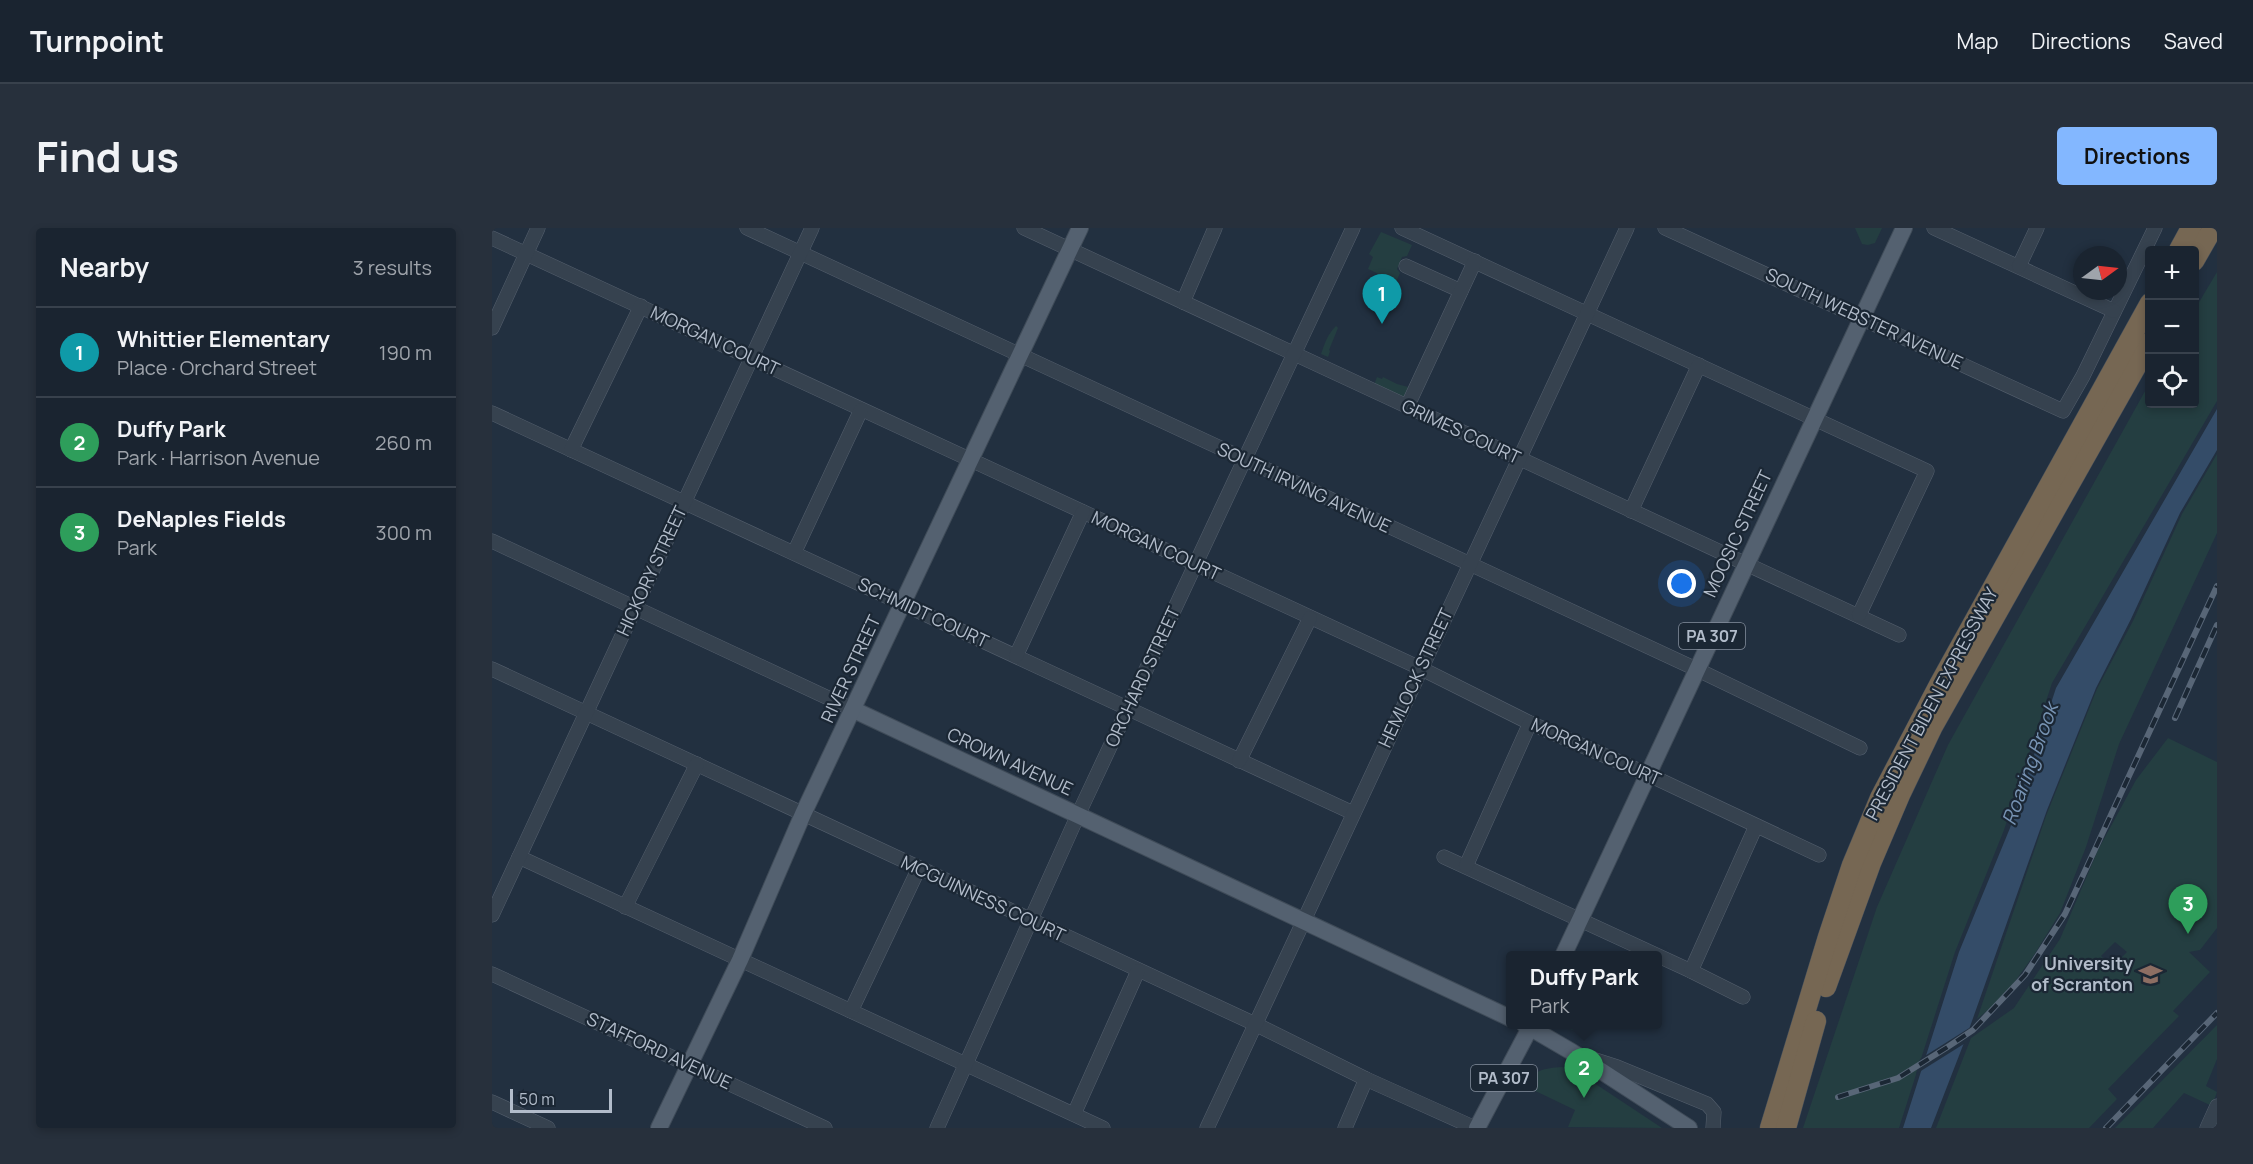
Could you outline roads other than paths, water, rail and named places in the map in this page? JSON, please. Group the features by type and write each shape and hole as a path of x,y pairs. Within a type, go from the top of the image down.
{"highway":[{"path":"2181,246 2191,228"},
{"path":"2199,252 2212,228"},
{"name":"PRESIDENT BIDEN EXPRESSWAY","path":"1770,1128 1830,929 1852,865 1880,798 1940,683 2145,312"},
{"name":"PRESIDENT BIDEN EXPRESSWAY","path":"1786,1128 1813,1029 1839,949 1871,863 1907,779 1933,726 2145,351"}],"main road":[{"name":"RIVER STREET","path":"659,1128 740,960 803,814 1080,228"},
{"name":"MOOSIC STREET","path":"1565,951 1860,317 1904,228"},
{"name":"CROWN AVENUE","path":"854,710 1506,1016"},
{"name":"PA 307","path":"1476,1128 1527,1029"},
{"path":"1534,1029 1689,1128"}],"street":[{"path":"492,328 538,228"},
{"name":"SOUTH IRVING AVENUE","path":"747,228 1696,669 1860,748"},
{"name":"HICKORY STREET","path":"492,915 812,228"},
{"name":"GRIMES COURT","path":"1024,228 1899,635"},
{"path":"1183,302 1215,228"},
{"name":"ORCHARD STREET","path":"937,1128 1029,921 1353,228"},
{"path":"1402,228 1927,471 1859,615"},
{"name":"HEMLOCK STREET","path":"1207,1128 1627,228"},
{"name":"SOUTH WEBSTER AVENUE","path":"1665,228 2063,411 2084,376 2114,311"},
{"path":"1934,228 2114,311 2155,228"},
{"path":"2019,266 2037,228"},
{"name":"MORGAN COURT","path":"492,238 1420,668 1530,723 1647,774 1819,855"},
{"path":"1407,406 1475,261"},
{"path":"1406,266 1461,291"},
{"path":"571,450 641,306"},
{"path":"1631,511 1699,365"},
{"path":"794,553 861,410"},
{"name":"SCHMIDT COURT","path":"492,413 1353,813"},
{"path":"1016,656 1083,512"},
{"name":"CROWN AVENUE","path":"492,541 854,710"},
{"path":"1239,761 1310,618"},
{"name":"MCGUINNESS COURT","path":"492,669 1029,921 1255,1024 1366,1079 1476,1128"},
{"path":"1466,866 1530,723"},
{"path":"626,907 697,764"},
{"path":"1691,971 1756,826"},
{"path":"519,857 1103,1128"},
{"path":"1444,857 1648,951"},
{"path":"851,1011 919,868"},
{"path":"1662,958 1743,998"},
{"path":"1074,1114 1138,971"},
{"name":"STAFFORD AVENUE","path":"492,974 825,1128"},
{"path":"1572,1052 1617,1067 1707,1104 1714,1112 1713,1128"},
{"path":"1345,1128 1366,1079"},
{"path":"492,1102 531,1124 548,1128"},
{"path":"2207,1128 2217,1106"}],"water":[{"path":"2217,409 2217,450 2180,513 2096,688 2047,810 1967,1035 1931,1128 1903,1128 1959,952 2010,828 2056,688"}],"railway":[{"path":"1838,1097 1898,1078 1946,1048 1973,1030 2025,975 2065,914 2217,586"},
{"path":"2175,718 2217,625"},
{"path":"2106,1128 2217,1013"}],"place":[{"name":"Whittier Elementary","path":"1382,324"},
{"name":"DeNaples Fields","path":"2188,934"},
{"name":"University of Scranton","path":"2151,974"},
{"name":"Duffy Park","path":"1584,1098"}],"water label":[{"name":"Roaring Brook","path":"2030,764"}]}
